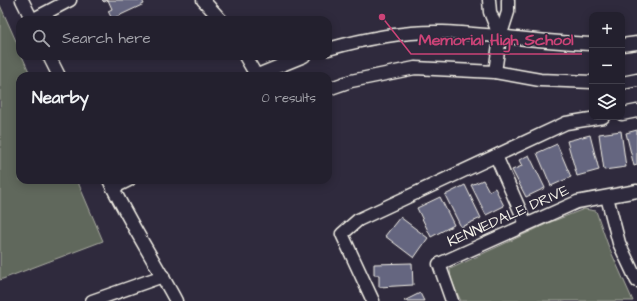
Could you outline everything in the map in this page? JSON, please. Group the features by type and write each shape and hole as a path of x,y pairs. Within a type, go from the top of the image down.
{"street":[{"path":"22,0 30,16"},
{"path":"40,16 70,0"},
{"path":"203,0 217,16"},
{"path":"490,0 490,12 500,37"},
{"path":"495,72 500,37 508,12 508,0"},
{"path":"332,48 344,44 400,34 441,32 589,44"},
{"path":"625,45 637,43"},
{"path":"51,60 57,72"},
{"path":"247,60 254,72"},
{"path":"266,72 294,60"},
{"path":"332,88 351,81 415,68 495,72 540,80 589,82"},
{"path":"625,82 637,80"},
{"path":"625,113 637,111"},
{"path":"373,301 342,234 358,220 566,123 589,119"},
{"path":"496,156 526,224"},
{"path":"111,184 121,206 163,276 176,301"},
{"name":"KENNEDALE DRIVE","path":"452,301 439,264 577,202 637,191"},
{"path":"606,197 620,243 637,281"},
{"path":"92,301 163,276"}],"green space":[{"path":"0,5 16,41 16,60 24,60 29,72 16,72 16,184 79,184 103,241 0,280"},
{"path":"584,209 596,211 608,245 633,301 461,301 451,281 450,269 551,222"}],"building":[{"path":"108,0 142,0 144,4 118,16 110,16 108,11 112,9"},
{"path":"637,130 637,165 634,166 626,133"},
{"path":"621,131 626,167 604,170 599,134"},
{"path":"590,135 599,170 577,176 567,141"},
{"path":"557,144 571,177 551,186 537,153"},
{"path":"529,155 545,188 526,197 512,170 522,166 519,160"},
{"path":"483,180 489,191 495,188 504,206 486,215 471,185"},
{"path":"465,185 481,218 461,227 445,195"},
{"path":"440,197 454,225 431,237 417,208"},
{"path":"400,217 428,238 414,258 385,236"},
{"path":"412,263 413,285 379,287 379,275 374,275 374,264"},
{"path":"420,293 424,301 404,301"}],"place":[{"name":"Memorial High School","path":"382,17"}]}
